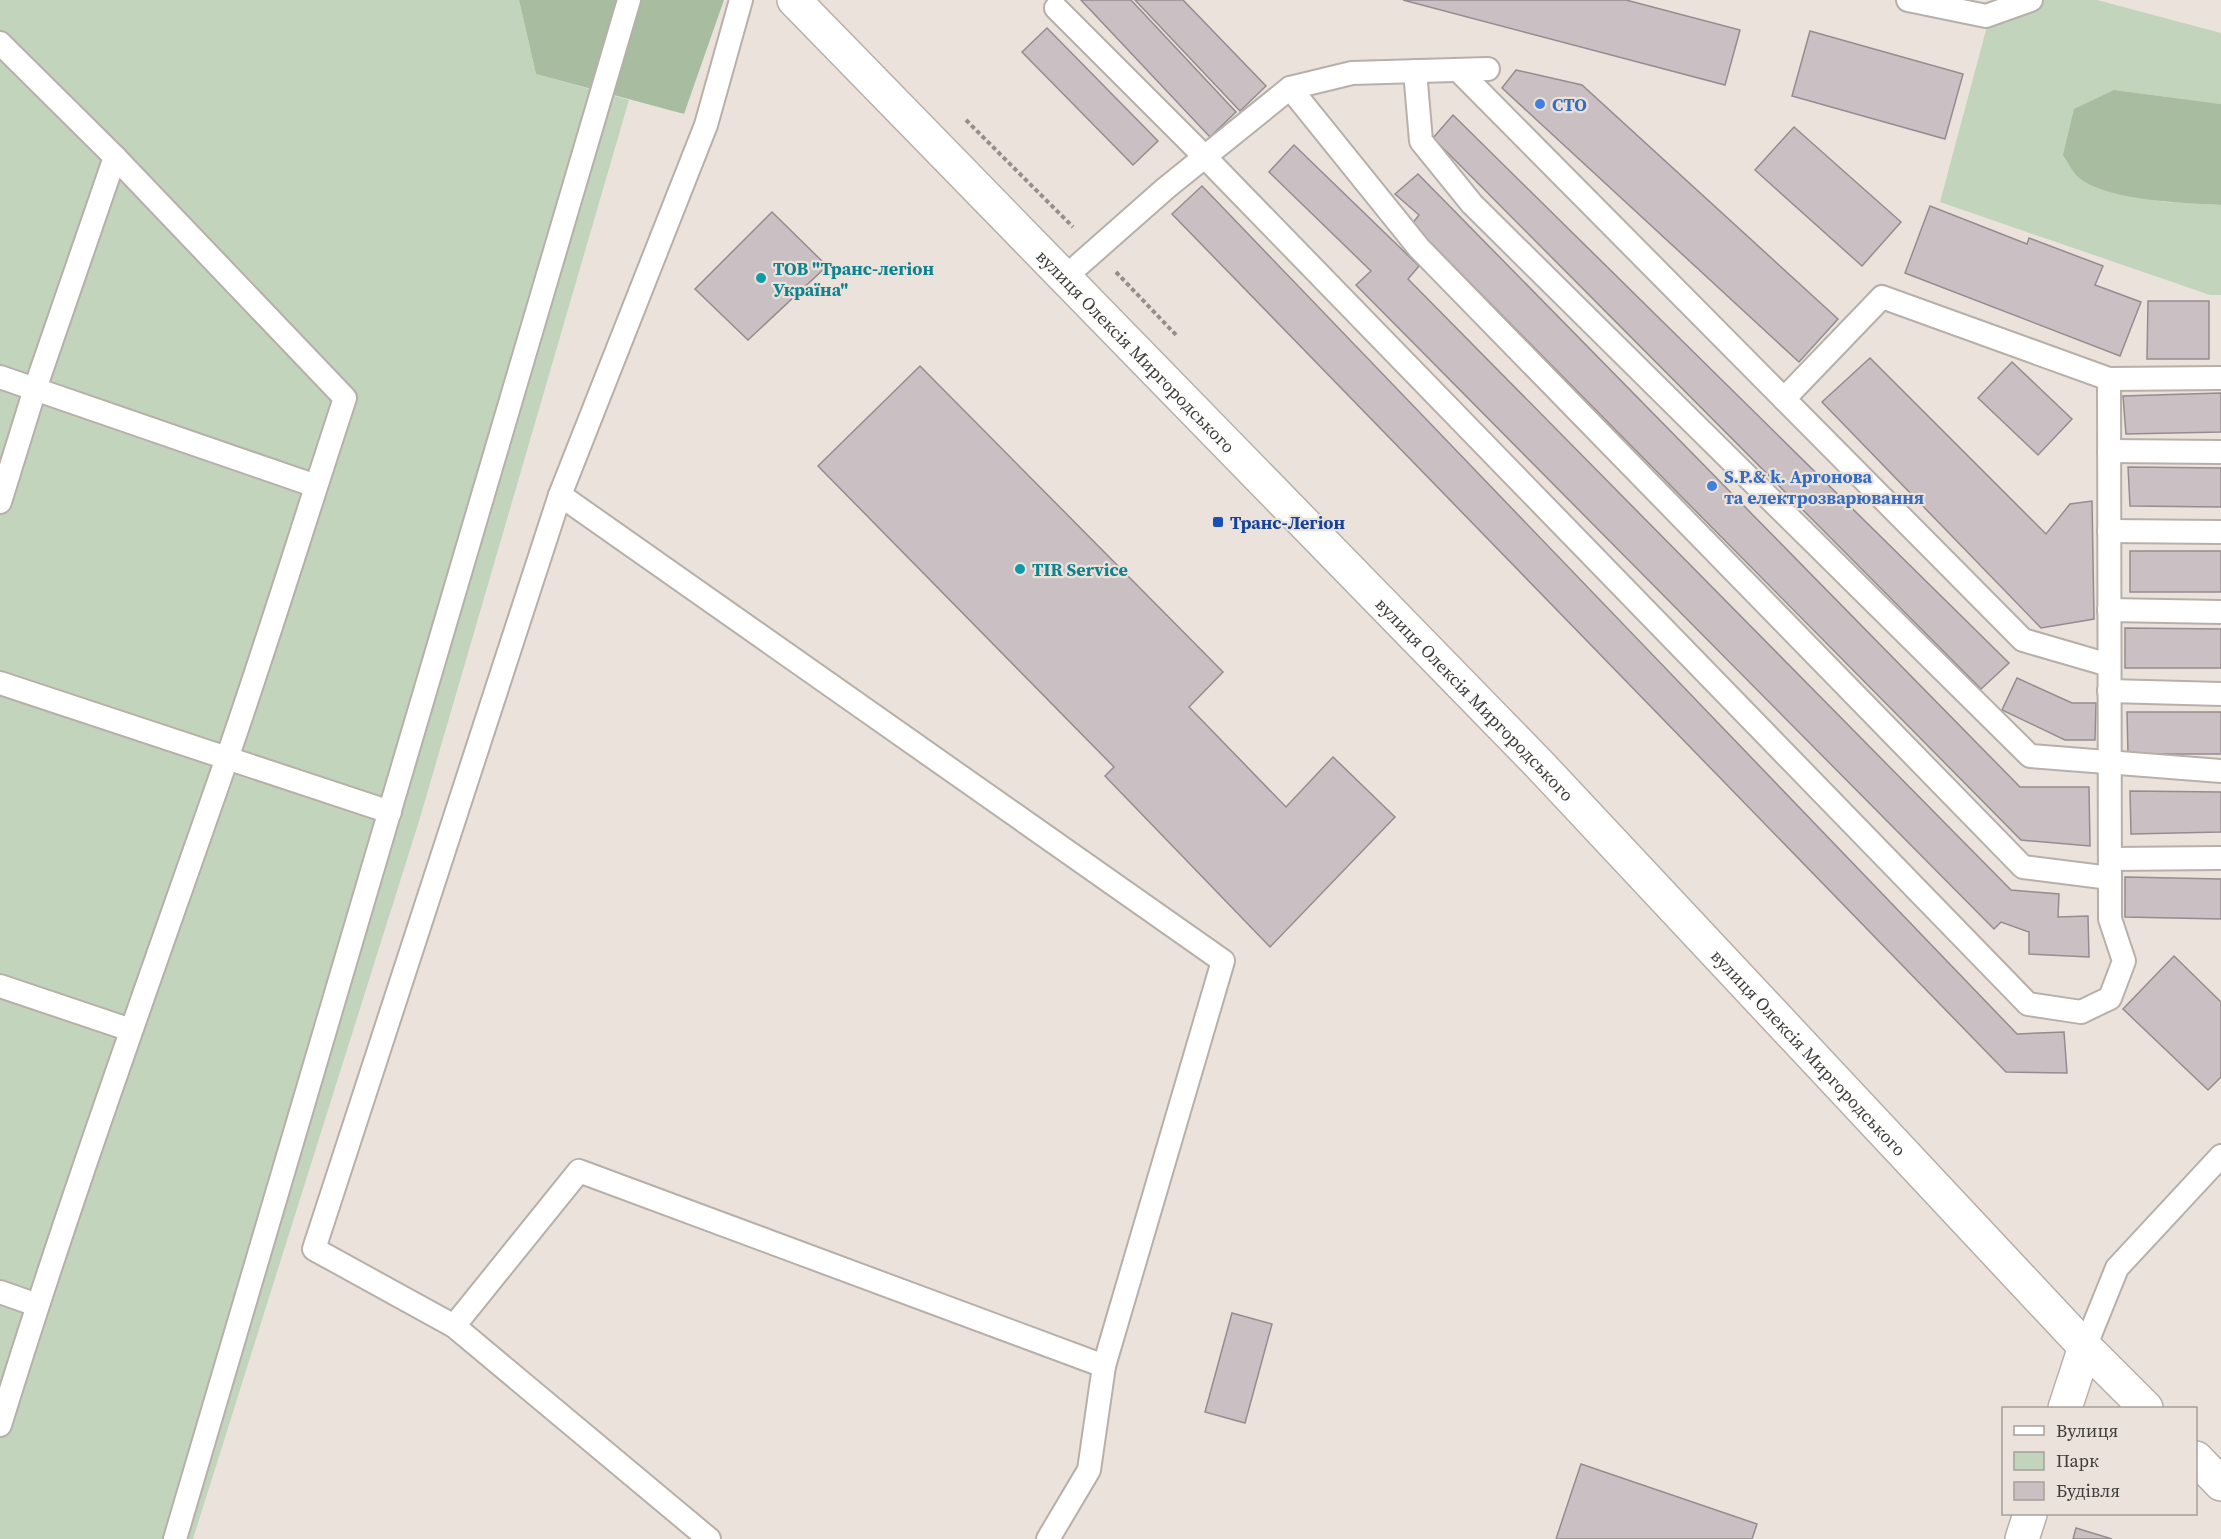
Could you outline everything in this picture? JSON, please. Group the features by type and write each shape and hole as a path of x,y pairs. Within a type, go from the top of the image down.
{"street":[{"name":"вулиця Олексія Миргородського","path":"794,0 1539,764 2085,1347 2145,1407"},
{"path":"2065,1407 2085,1347"},
{"path":"2197,1459 2221,1484"},
{"path":"2022,1539 2030,1515"}],"lane":[{"path":"175,1539 629,0"},
{"path":"709,1539 454,1326 314,1249 560,495 706,125 741,0"},
{"path":"1908,0 1986,16 2031,0"},
{"path":"1056,8 1206,158 2028,1004 2081,1012 2110,998 2124,961 2110,919 2109,379"},
{"path":"0,43 116,157 345,399 227,758 37,1305 0,1425"},
{"path":"1064,278 1167,188 1290,88 1352,73 1488,69"},
{"path":"1458,70 2023,640 2109,665"},
{"path":"1415,71 1421,141 1472,204 2030,756 2221,771"},
{"path":"1290,88 1419,248 2023,867 2110,869 2221,858"},
{"path":"0,502 35,389 116,157"},
{"path":"1784,399 1882,297 2109,379 2221,378"},
{"path":"0,377 316,486"},
{"path":"2109,451 2221,452"},
{"path":"560,495 1223,961 1104,1366 1089,1470 1048,1539"},
{"path":"2109,531 2221,532"},
{"path":"2109,610 2221,612"},
{"path":"0,683 390,812"},
{"path":"2109,691 2221,694"},
{"path":"0,986 131,1030"},
{"path":"2085,1347 2117,1268 2221,1156"},
{"path":"454,1326 579,1172 1104,1366"},
{"path":"0,1292 37,1305"}],"green space":[{"path":"0,0 519,0 536,74 629,100 420,818 193,1539 0,1539"},
{"path":"519,0 724,0 684,114 536,74"},
{"path":"1994,0 2097,0 2221,33 2221,104 2114,90 2102,190 2165,202 2221,205 2221,295 2210,295 1940,202"},
{"path":"2114,90 2221,104 2221,205 2145,199 2124,195 2088,184 2076,175 2063,155 2074,109"}],"building":[{"path":"1081,0 1131,0 1236,112 1210,137"},
{"path":"1135,0 1183,0 1266,86 1240,111"},
{"path":"1403,0 1626,0 1740,30 1725,85"},
{"path":"1047,28 1158,141 1133,165 1022,52"},
{"path":"1810,31 1963,74 1945,139 1792,96"},
{"path":"1516,70 1582,85 1838,319 1799,362 1502,88"},
{"path":"1453,115 2009,663 1981,689 1433,138"},
{"path":"1794,127 1901,222 1862,266 1755,170"},
{"path":"1294,145 1419,266 1408,279 2011,890 2059,894 2058,917 2088,916 2089,957 2029,954 2029,932 2001,922 1994,929 1356,285 1371,271 1269,172"},
{"path":"1418,174 2020,787 2089,787 2090,846 2021,840 1412,224 1419,215 1395,194"},
{"path":"1202,186 2017,1034 2064,1032 2067,1073 2006,1072 1172,214"},
{"path":"1930,206 2027,244 2029,238 2103,266 2095,285 2141,302 2120,356 1905,273"},
{"name":"ТОВ \"Транс-легіон Україна\"","path":"772,212 827,266 748,340 695,289"},
{"path":"2148,301 2209,301 2209,359 2147,359"},
{"path":"1870,358 2046,534 2070,504 2092,501 2094,619 2041,628 1822,402"},
{"path":"2012,362 2072,419 2038,455 1978,398"},
{"name":"TIR Service","path":"920,366 1223,672 1189,707 1286,807 1333,757 1395,817 1270,947 1105,776 1114,767 818,466"},
{"path":"2221,393 2221,432 2126,434 2123,396"},
{"path":"2128,467 2221,468 2221,507 2130,506"},
{"path":"2130,551 2221,551 2221,592 2130,592"},
{"path":"2125,628 2221,629 2221,668 2125,668"},
{"path":"2017,678 2072,703 2096,703 2095,740 2065,740 2002,710"},
{"path":"2127,712 2221,712 2221,754 2128,754"},
{"path":"2130,791 2221,792 2221,832 2131,834"},
{"path":"2125,877 2221,879 2221,919 2125,917"},
{"path":"2174,956 2221,1002 2221,1077 2208,1090 2123,1009"},
{"path":"1232,1313 1272,1324 1245,1423 1205,1412"},
{"path":"1581,1464 1757,1524 1752,1539 1556,1539"},
{"path":"2076,1528 2112,1539 2073,1539"}],"place":[{"name":"СТО","path":"1540,104"},
{"name":"ТОВ \"Транс-легіон Україна\"","path":"761,278"},
{"name":"S.P.& k. Аргонова та електрозварювання","path":"1712,486"},
{"name":"Транс-Легіон","path":"1218,522"},
{"name":"TIR Service","path":"1020,569"}]}
